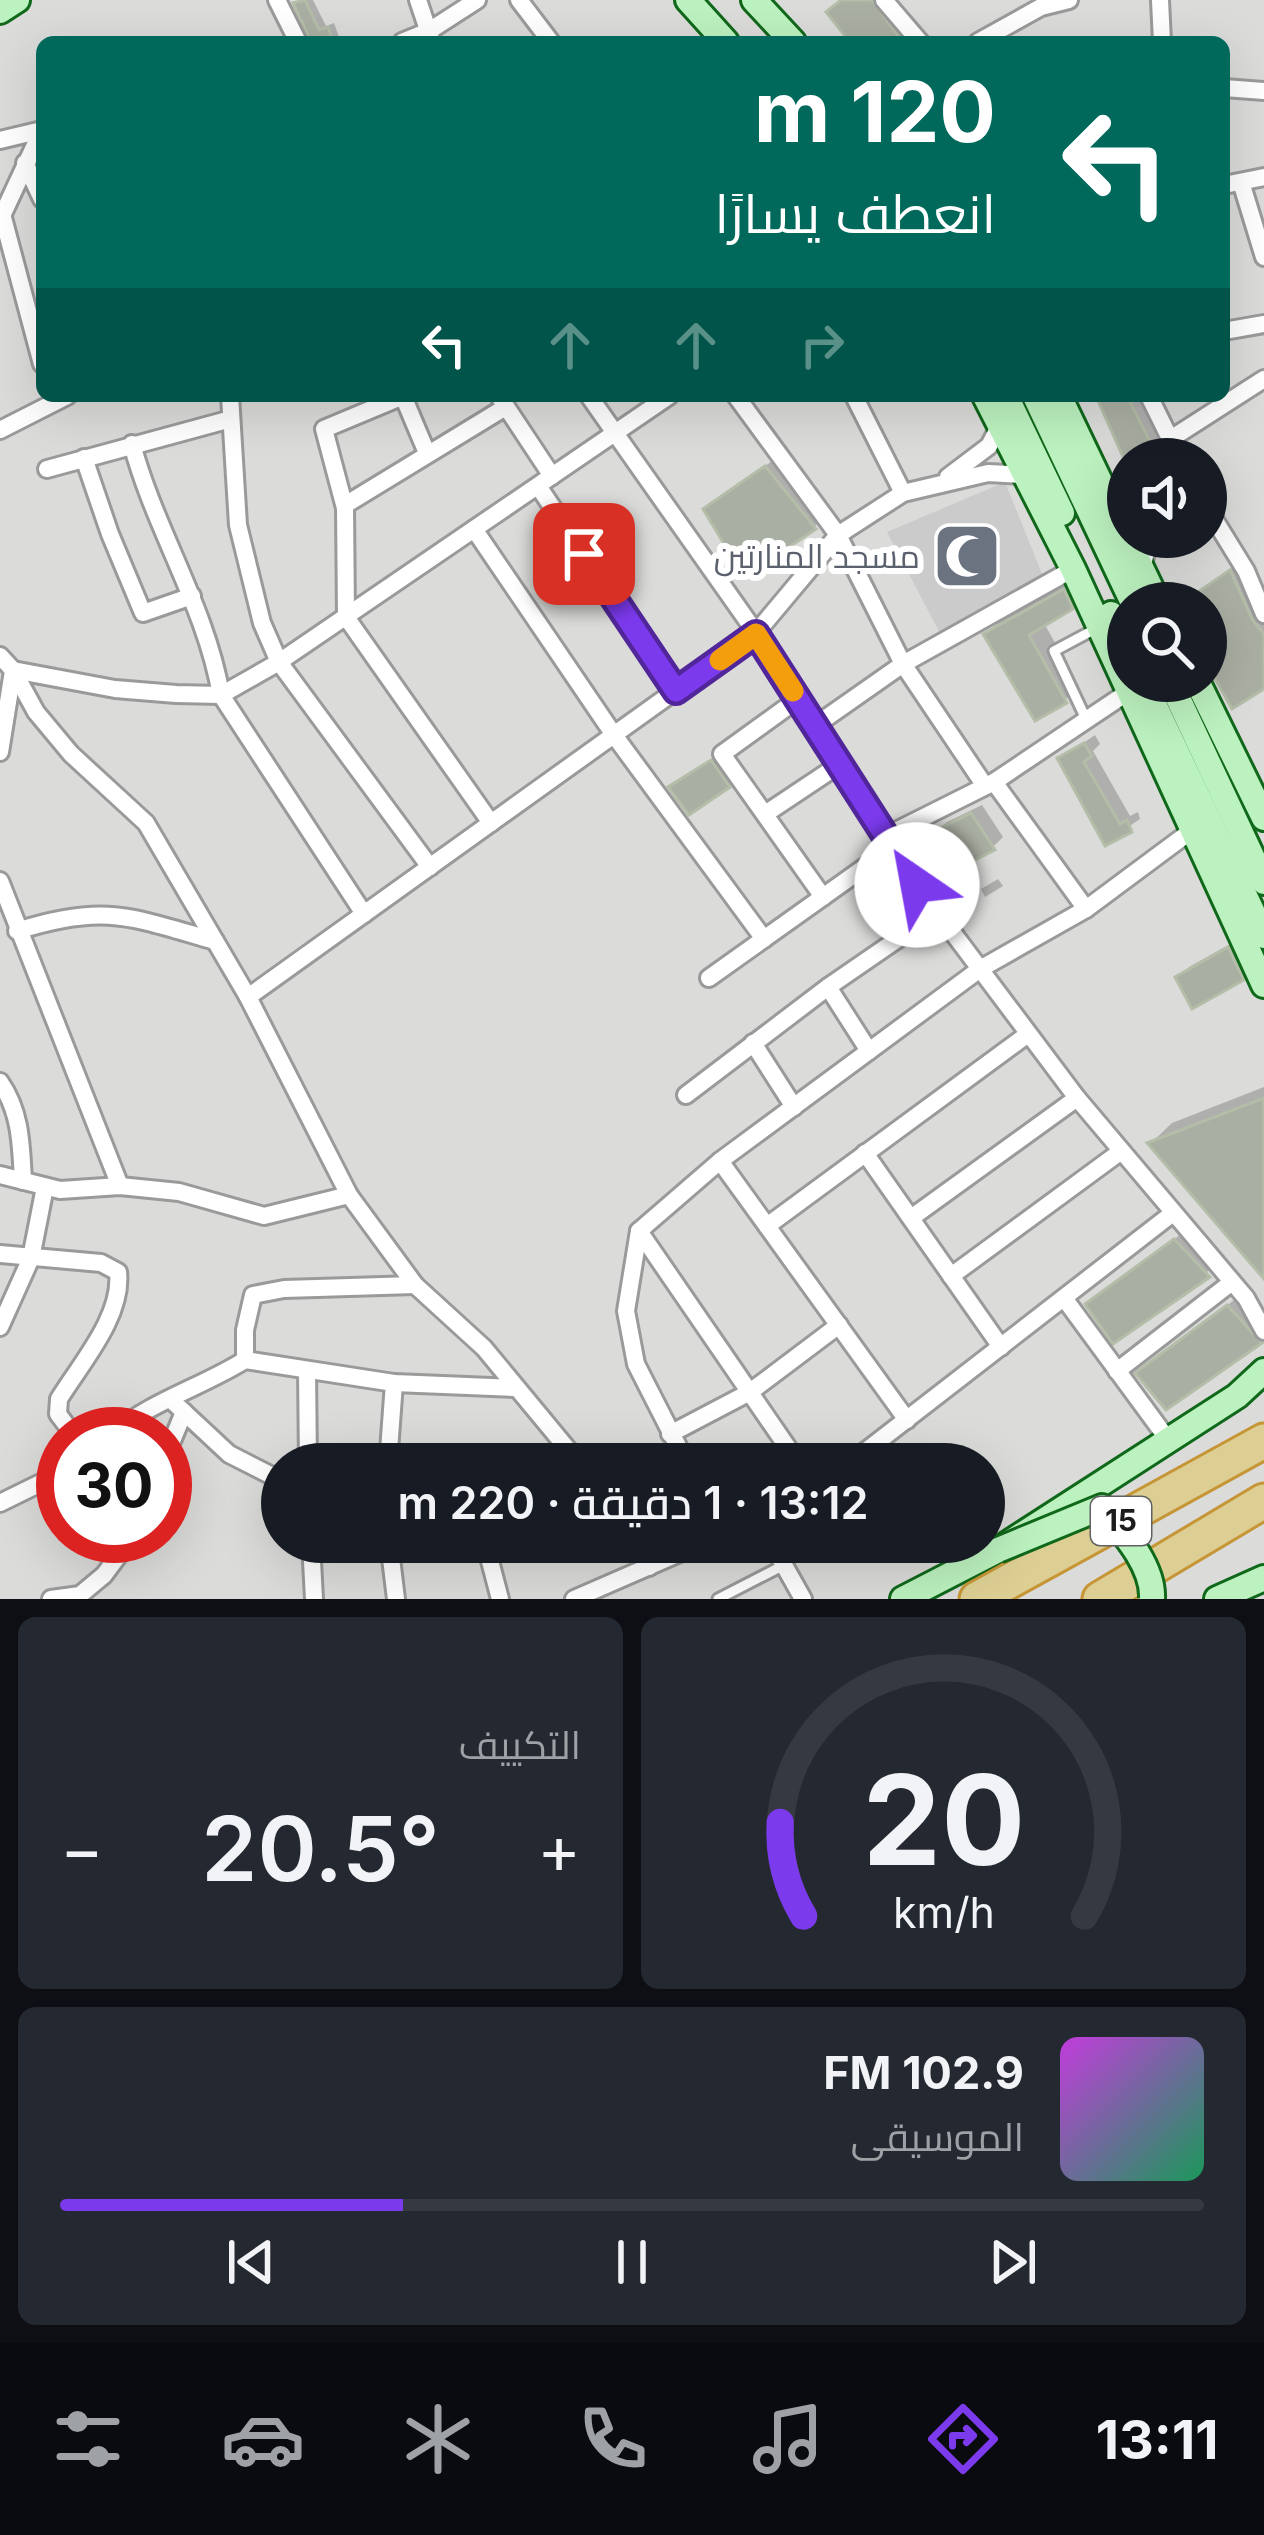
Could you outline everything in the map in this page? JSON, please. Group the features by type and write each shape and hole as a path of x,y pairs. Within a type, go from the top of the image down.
{"highway":[{"name":"15","path":"977,1599 1264,1441"},
{"name":"15","path":"1100,1599 1264,1501"}],"main road":[{"path":"0,10 17,0"},
{"path":"688,0 721,36"},
{"path":"754,0 787,36"},
{"path":"988,402 1107,640"},
{"path":"1009,402 1107,606"},
{"path":"1038,402 1123,582"},
{"path":"1062,402 1148,582"},
{"path":"1141,702 1191,831 1264,985"},
{"path":"1143,702 1264,936"},
{"path":"1180,702 1264,881"},
{"path":"1207,702 1264,816"},
{"path":"1005,1546 1237,1396 1264,1371"},
{"path":"1005,1547 1102,1508 1128,1538 1153,1587 1152,1599"},
{"path":"903,1599 973,1563"},
{"path":"1217,1599 1264,1578"}],"street":[{"path":"278,0 295,36"},
{"path":"418,0 431,36 476,0"},
{"path":"519,0 546,36"},
{"path":"884,0 915,36"},
{"path":"989,36 1042,7 1069,0"},
{"path":"1160,0 1162,36"},
{"path":"1230,88 1264,91"},
{"path":"0,140 36,131"},
{"path":"36,142 1,217 36,342"},
{"path":"25,163 36,186"},
{"path":"1264,177 1233,183 1264,257"},
{"path":"1230,329 1264,324"},
{"path":"1230,401 1264,380"},
{"path":"0,430 50,402"},
{"path":"230,402 238,525 262,622 279,662 430,867"},
{"path":"389,402 324,429 345,508 346,617 491,823"},
{"path":"406,402 427,453"},
{"path":"345,508 502,402 545,481 676,691"},
{"path":"594,402 756,634 937,912 1120,1152 1232,1282 1264,1330"},
{"path":"6,663 115,689 221,695 279,662 660,402"},
{"path":"740,402 838,535 903,664 1086,909"},
{"path":"857,402 903,493"},
{"path":"1152,402 1168,438"},
{"path":"1172,438 1229,402"},
{"path":"47,469 231,419"},
{"path":"941,481 988,446 1000,424"},
{"path":"132,444 150,502 215,661 221,695 364,914"},
{"path":"84,458 143,613 191,596"},
{"path":"248,998 756,634 838,535 903,493 988,473 1025,475"},
{"path":"474,529 614,735 764,939"},
{"path":"1227,540 1264,614"},
{"path":"1142,569 1145,558"},
{"path":"1246,571 1264,561"},
{"path":"816,725 903,664 1073,569"},
{"path":"0,752 6,663"},
{"path":"6,663 36,712 71,754 146,823 248,998 349,1195 415,1285 484,1348 562,1443"},
{"path":"798,699 722,754 824,897"},
{"path":"709,978 824,897 889,841 989,784 1110,702"},
{"path":"765,814 840,764"},
{"path":"675,1443 636,1364 626,1311 639,1231 720,1161 980,969 1086,909 1191,831"},
{"path":"0,881 4,903 120,1186"},
{"path":"17,931 63,916 109,912 215,941"},
{"path":"686,1094 937,912"},
{"path":"828,987 869,1051"},
{"path":"767,1226 1028,1034"},
{"path":"753,1043 794,1107"},
{"path":"0,1082 20,1126 23,1181"},
{"path":"911,1218 1077,1098"},
{"path":"951,1276 1120,1152"},
{"path":"865,1154 1001,1347"},
{"path":"720,1161 907,1420"},
{"path":"0,1174 60,1190 120,1186 178,1192 264,1216 349,1195"},
{"path":"0,1327 31,1258 45,1186"},
{"path":"877,1443 1172,1213"},
{"path":"639,1231 785,1443"},
{"path":"0,1254 101,1263 118,1272 108,1318 58,1407"},
{"path":"1117,1371 1232,1282"},
{"path":"245,1360 244,1330 253,1295 284,1289 415,1285"},
{"path":"1064,1298 1169,1441"},
{"path":"670,1435 750,1392 839,1325"},
{"path":"153,1407 211,1382 245,1360 394,1383 515,1388"},
{"path":"307,1370 308,1443"},
{"path":"390,1443 394,1383"},
{"path":"170,1399 179,1407"},
{"path":"192,1419 229,1454 261,1470"},
{"path":"0,1503 36,1485"},
{"path":"51,1599 83,1597 113,1563"},
{"path":"312,1563 314,1599"},
{"path":"391,1563 396,1599"},
{"path":"491,1563 500,1599"},
{"path":"646,1563 649,1567"},
{"path":"574,1599 658,1563"},
{"path":"784,1565 803,1599"}],"lane":[{"path":"1086,718 1054,651 1099,627"},
{"path":"718,1599 784,1565"}],"shaded area":[{"path":"0,0 1264,0 1264,1599 0,1599"},
{"name":"مسجد المنارتين","path":"1005,482 1045,581 943,639 887,532"}],"building":[{"path":"305,0 319,30 328,27 331,36 308,36 293,3"},
{"path":"841,0 872,0 899,36 845,36 826,12"},
{"path":"1099,402 1130,402 1148,438 1115,438"},
{"path":"765,466 816,529 744,577 703,509"},
{"path":"1230,570 1264,634 1264,689 1232,709 1227,700 1227,582 1213,582"},
{"path":"1064,589 1073,609 1029,635 1067,703 1035,721 983,634"},
{"path":"1084,743 1092,756 1084,762 1120,824 1127,820 1132,832 1105,846 1057,758"},
{"path":"711,760 730,787 689,815 668,787"},
{"path":"971,813 995,850 955,870 933,832"},
{"path":"1228,947 1244,980 1192,1009 1175,977"},
{"path":"1264,1098 1264,1279 1147,1143"},
{"path":"1174,1239 1210,1277 1113,1344 1085,1304"},
{"path":"1227,1305 1262,1343 1166,1410 1135,1373"}],"slow traffic":[{"path":"720,660 756,634 793,691"}],"place":[{"name":"مسجد المنارتين","path":"967,556"}],"route":[{"path":"584,554 676,691 756,634 917,885"}]}
